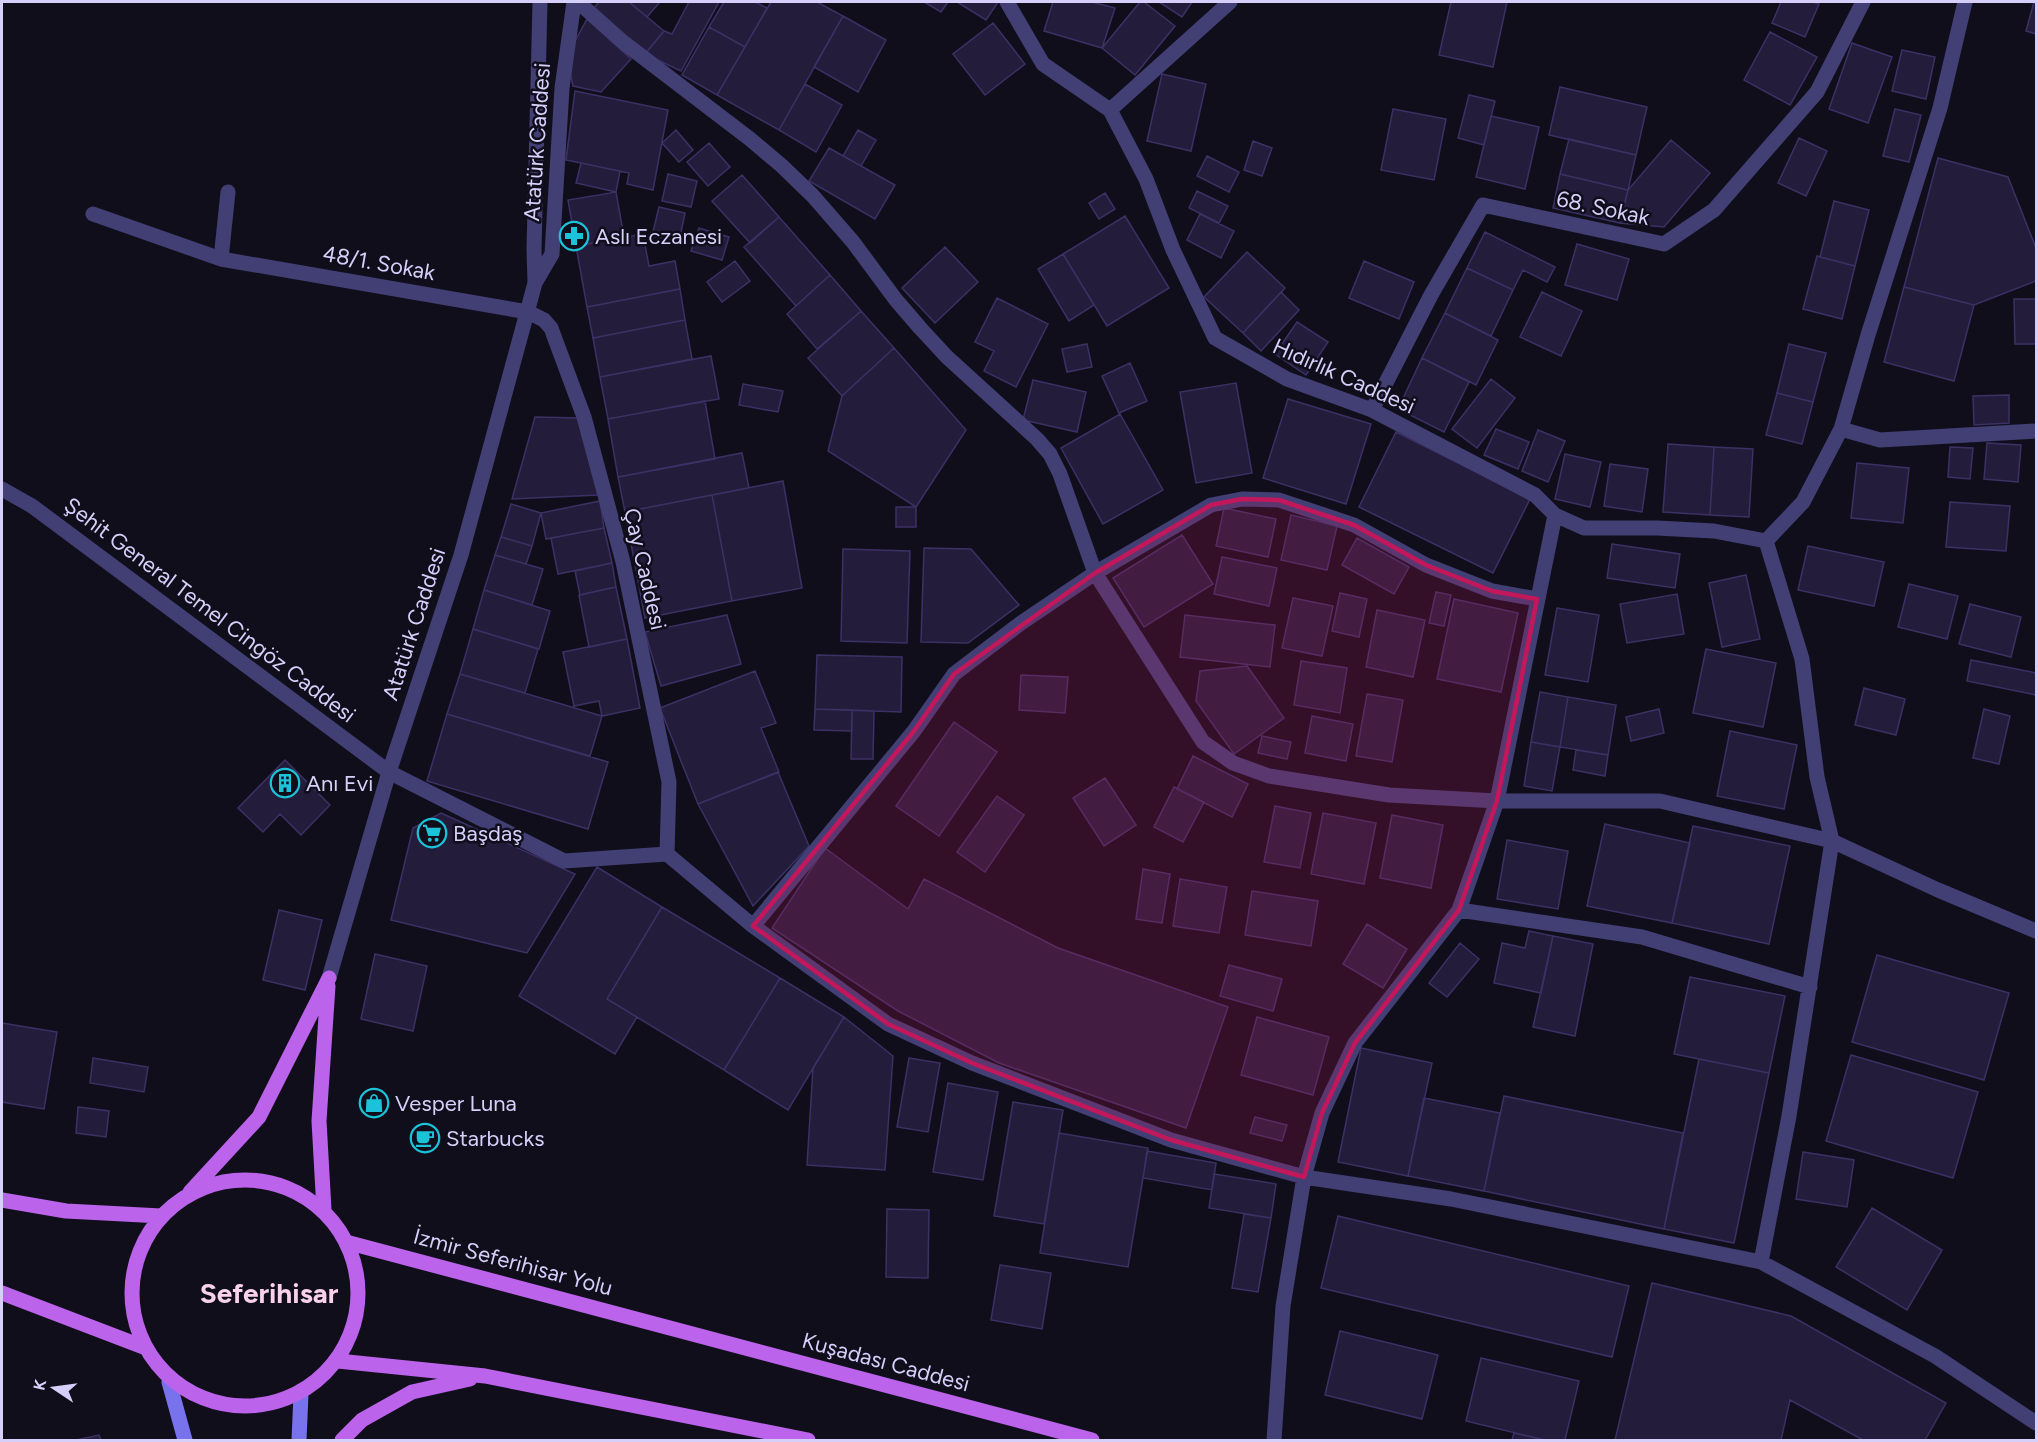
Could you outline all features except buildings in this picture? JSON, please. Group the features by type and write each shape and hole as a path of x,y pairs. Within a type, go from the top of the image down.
{"main road":[{"path":"185,1440 169,1382 146,1348 134,1315 132,1280 141,1245 161,1216 188,1194 259,1117 329,978"},
{"path":"324,1210 319,1121 329,978"},
{"path":"169,1382 197,1396 230,1405 264,1405 301,1394 338,1361 355,1320 358,1293 356,1267 337,1225 324,1210 295,1190 262,1180 227,1180 188,1194"},
{"path":"2,1200 66,1211 161,1216"},
{"name":"İzmir Seferihisar Yolu","path":"346,1242 668,1326"},
{"path":"2,1293 146,1348"},
{"name":"Kuşadası Caddesi","path":"668,1326 1092,1440"},
{"path":"338,1361 485,1376 808,1440"},
{"path":"342,1440 362,1420 412,1392 485,1376"},
{"path":"299,1440 301,1394"}],"street":[{"name":"Atatürk Caddesi","path":"329,978 389,772 461,555 535,283 540,2"},
{"name":"Atatürk Caddesi","path":"535,283 552,254 562,88 576,2"},
{"path":"576,2 623,42 782,166 813,196 853,242 896,300 947,357 1037,439 1050,454 1060,474 1095,573 1203,742 1233,763 1269,776 1389,795 1497,801 1660,801 1832,841 1938,890 2037,931"},
{"name":"Hıdırlık Caddesi","path":"1007,2 1043,64 1110,110 1146,179 1173,250 1215,338 1287,379 1372,410 1535,495 1555,515 1584,528 1714,531 1766,541"},
{"path":"1110,110 1230,2"},
{"name":"68. Sokak","path":"1372,410 1431,295 1483,206 1664,244 1714,210 1817,92 1863,2"},
{"path":"1761,1262 1789,1116 1832,841 1817,777 1802,659 1766,541 1803,502 1841,429 1868,335 1940,108 1965,2"},
{"path":"221,259 228,192"},
{"name":"48/1. Sokak","path":"93,214 221,259 528,312"},
{"name":"Çay Caddesi","path":"528,312 544,320 551,328 584,417 623,562 669,782 667,854"},
{"path":"1841,429 1880,440 2037,431"},
{"name":"Şehit General Temel Cingöz Caddesi","path":"2,489 32,506 389,772 564,861 667,854"},
{"path":"753,926 914,731 954,674 1021,623 1095,573 1211,505 1242,499 1279,500 1354,525 1426,566 1492,591 1537,599"},
{"path":"1274,1440 1283,1306 1304,1177 1322,1113 1355,1043 1459,910 1497,801 1555,515"},
{"path":"667,854 753,926 888,1024 972,1063 1171,1140 1304,1177 1451,1199 1761,1262 1935,1356 2037,1423"},
{"path":"1459,910 1642,937 1809,987"}],"highlighted area":[{"path":"1242,499 1279,500 1354,525 1426,565 1492,591 1537,599 1497,801 1459,910 1355,1043 1322,1113 1304,1177 1171,1140 972,1063 888,1024 753,926 914,731 954,674 1095,573 1211,505"}],"place":[{"name":"Aslı Eczanesi","path":"574,236"},
{"name":"Anı Evi","path":"285,783"},
{"name":"Başdaş","path":"432,833"},
{"name":"Vesper Luna","path":"374,1103"},
{"name":"Starbucks","path":"425,1138"}],"district":[{"name":"Seferihisar","path":"269,1293"}]}
